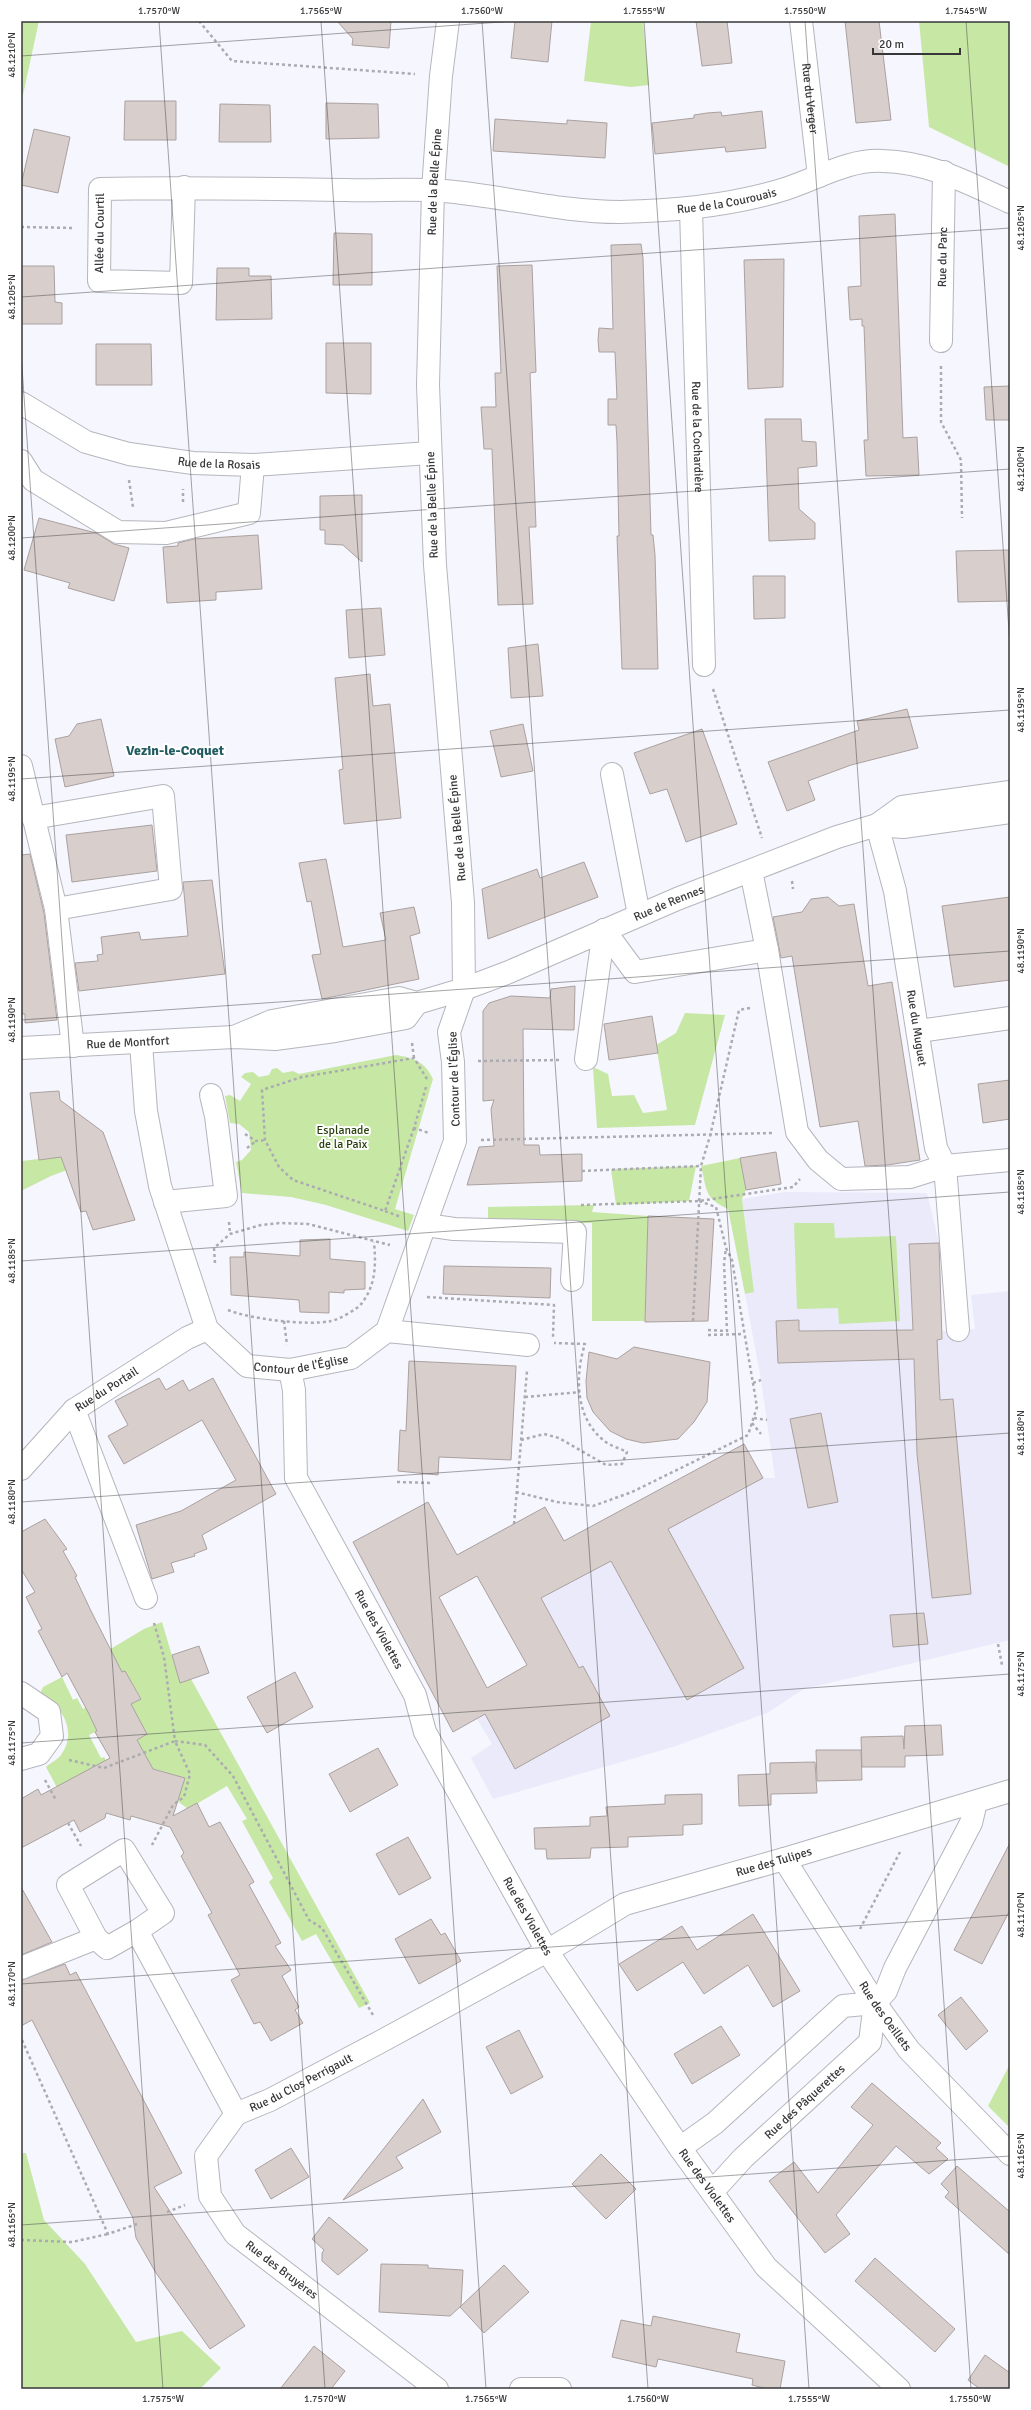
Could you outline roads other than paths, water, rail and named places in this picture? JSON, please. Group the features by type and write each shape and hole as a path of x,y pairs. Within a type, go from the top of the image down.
{"street":[{"name":"Rue de la Belle Épine","path":"448,21 441,76 433,190 428,385 434,565 463,903 464,990"},
{"name":"Rue du Verger","path":"801,21 819,176"},
{"name":"Rue de la Courouais","path":"433,190 568,210 618,212 691,209 741,201 787,189 854,163 881,160 915,164 944,172 1010,202"},
{"name":"Rue du Parc","path":"941,341 944,172"},
{"name":"Allée du Courtil","path":"184,187 181,283 99,281 100,189 184,187 433,190"},
{"name":"Rue de la Cochardière","path":"691,209 704,664"},
{"name":"Rue de la Rosais","path":"22,407 86,442 129,454 193,463 252,465 430,453"},
{"path":"21,461 33,480 118,532 166,533 249,513 252,465"},
{"path":"21,766 56,908 73,1046"},
{"path":"612,774 639,915"},
{"name":"Rue de Rennes","path":"464,990 542,958 639,915 837,837 877,825 902,808 1010,792"},
{"path":"33,818 163,796 172,889 56,908"},
{"name":"Rue de Rennes","path":"877,825 903,827 1010,812"},
{"name":"Rue du Muguet","path":"877,825 896,891 936,1148 945,1166"},
{"path":"751,871 767,950 797,1132 818,1160 841,1179 910,1177 945,1166 1010,1160"},
{"path":"604,930 635,972 767,950"},
{"path":"586,1059 604,930"},
{"name":"Rue de Montfort","path":"21,1048 234,1037 275,1039 406,1018 417,1003 464,990"},
{"name":"Contour de l'Église","path":"141,1043 146,1111 165,1202 207,1329 247,1366 290,1370 351,1358 387,1331 456,1141 454,1062 450,1032 464,990"},
{"path":"919,1031 1010,1018"},
{"path":"165,1202 226,1196 216,1116 211,1095"},
{"path":"945,1166 958,1330"},
{"path":"426,1225 454,1229 574,1232 572,1280"},
{"name":"Rue du Portail","path":"21,1469 74,1410 187,1338 207,1329"},
{"path":"387,1331 528,1345"},
{"name":"Rue des Violettes","path":"290,1370 294,1390 296,1478 415,1694 425,1732 547,1951 680,2148 713,2191 766,2267 899,2389"},
{"path":"74,1410 146,1598"},
{"path":"21,1693 49,1712 52,1736 40,1754 21,1759"},
{"name":"Rue des Tulipes","path":"547,1951 625,1904 784,1859 1010,1791"},
{"path":"680,2148 715,2123 843,2006 875,2003 886,1991 895,1968 971,1823 976,1802"},
{"path":"124,1850 163,1913 136,1931 107,1948 96,1938 68,1885 124,1850"},
{"name":"Rue des Oeillets","path":"784,1859 875,2003 909,2050 1010,2154"},
{"name":"Rue du Clos Perrigault","path":"136,1931 236,2114 270,2100 547,1951"},
{"path":"21,1968 96,1938"},
{"name":"Rue des Pâquerettes","path":"713,2191 743,2158 870,2042 875,2003"},
{"name":"Rue des Bruyères","path":"236,2114 206,2156 210,2196 235,2234 437,2389"},
{"path":"521,2389 560,2389"}],"district":[{"name":"Vezin-le-Coquet","path":"175,750"}],"park label":[{"name":"Esplanade de la Paix","path":"343,1137"}]}
